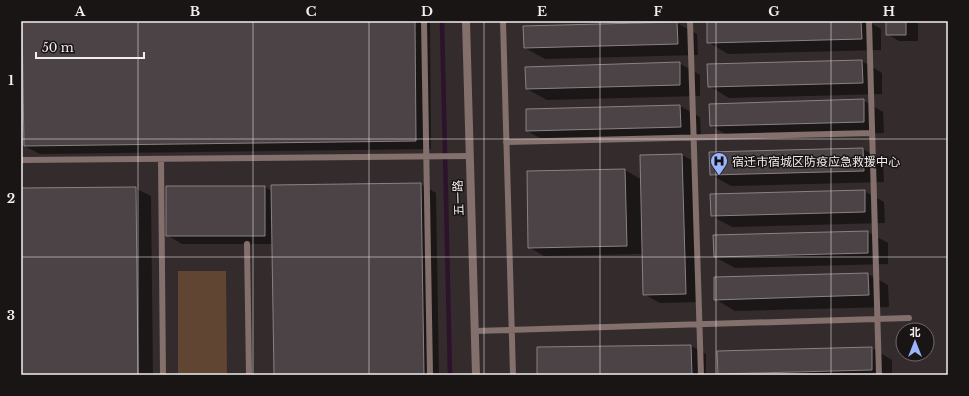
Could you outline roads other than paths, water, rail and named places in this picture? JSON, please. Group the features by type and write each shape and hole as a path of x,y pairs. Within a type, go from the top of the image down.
{"street":[{"name":"五一路","path":"466,21 476,375"}],"lane":[{"path":"424,21 430,375"},
{"path":"503,21 513,375"},
{"path":"690,21 701,375"},
{"path":"869,21 879,375"},
{"path":"506,142 872,133"},
{"path":"21,160 469,156"},
{"path":"160,159 163,375"},
{"path":"247,244 248,375"},
{"path":"474,331 910,318"}],"waterway":[{"path":"442,21 450,375"}],"place":[{"name":"宿迁市宿城区防疫应急救援中心","path":"719,176"}]}
